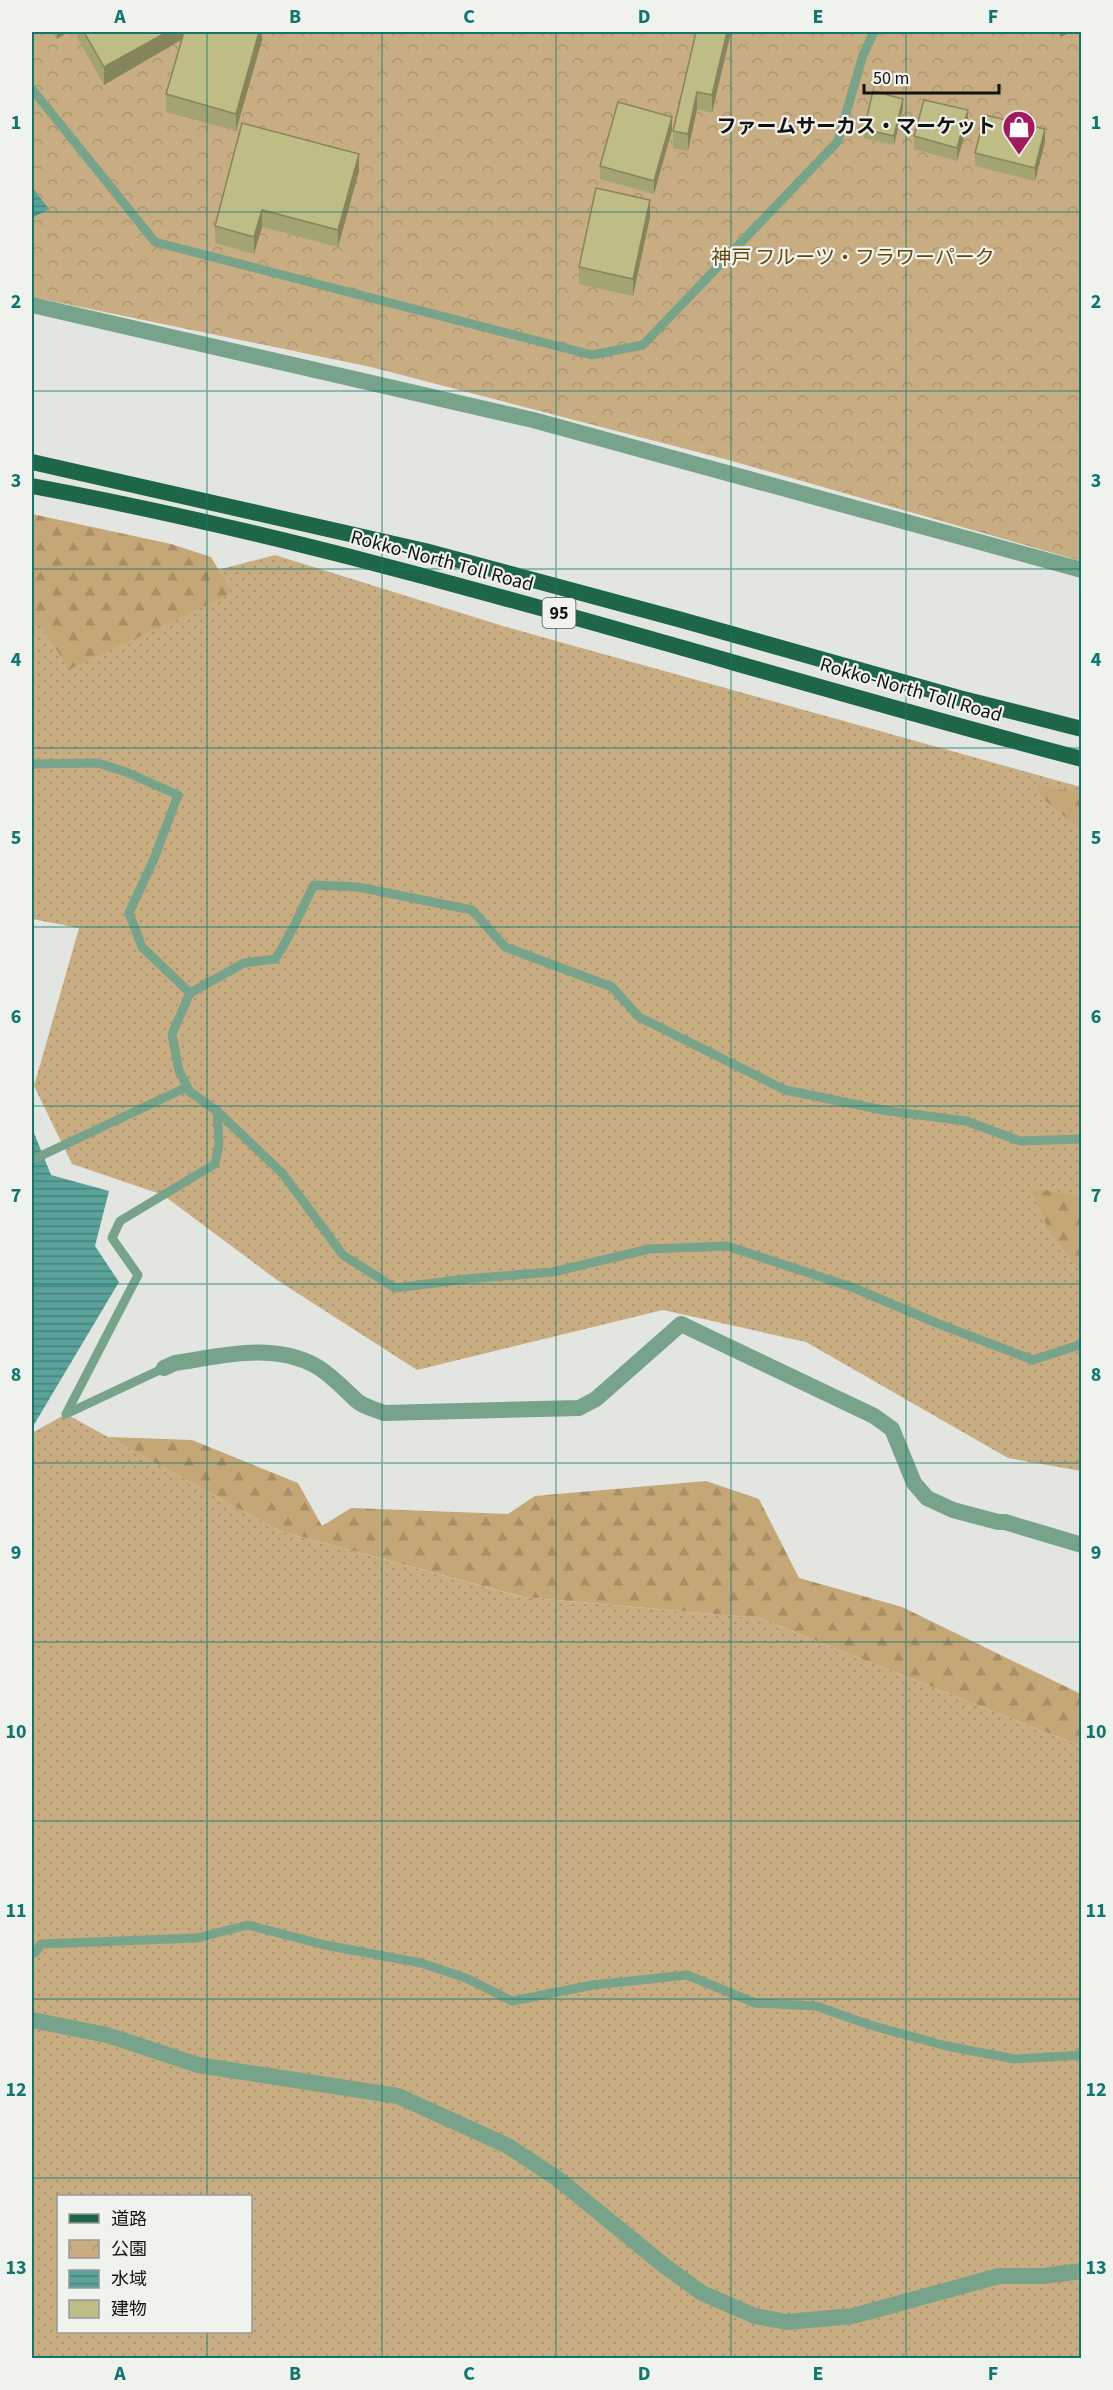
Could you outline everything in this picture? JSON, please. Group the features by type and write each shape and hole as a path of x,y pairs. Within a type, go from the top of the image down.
{"main road":[{"name":"Rokko-North Toll Road","path":"32,462 425,551 959,698 1082,729"},
{"name":"Rokko-North Toll Road","path":"32,486 189,519 418,574 1082,759"},
{"path":"959,698 1082,719"}],"street":[{"path":"32,305 533,420 1082,570"},
{"path":"164,1368 176,1363 256,1351 292,1358 316,1366 349,1392 356,1401 384,1413 579,1408 596,1399 681,1324 874,1416 892,1429 914,1483 927,1498 953,1510 1005,1522 1082,1545"},
{"path":"32,2020 107,2035 198,2065 398,2097 508,2146 558,2179 666,2268 702,2293 755,2316 787,2322 844,2317 999,2276 1043,2276 1082,2271"}],"lane":[{"path":"32,89 155,242 592,355 643,345 838,141 863,55 874,32"},
{"path":"32,764 98,763 126,772 178,795 154,859 129,913 142,947 190,993"},
{"path":"1082,1139 1020,1141 966,1121 888,1111 785,1090 639,1017 612,987 505,947 472,910 358,887 314,885 300,910 288,940 275,959 244,963 190,993 172,1034 179,1071 190,1092 217,1111 283,1174 343,1255 395,1288 466,1278 553,1272 649,1249 727,1246 854,1288 1033,1360 1082,1344"},
{"path":"32,1160 187,1086"},
{"path":"164,1368 66,1414 138,1275 112,1238 120,1221 215,1164 219,1144 217,1111"},
{"path":"32,1953 35,1953 41,1944 198,1938 248,1925 325,1945 421,1963 466,1978 512,2001 593,1985 687,1975 755,2003 816,2006 870,2025 946,2046 1015,2060 1082,2055"}],"green space":[{"name":"神戸 フルーツ・フラワーパーク","path":"32,32 1081,32 1081,561 732,461 371,367 32,297"},
{"path":"32,514 171,544 211,557 232,593 70,669 40,626 32,624"},
{"path":"32,551 144,589 275,555 506,627 1081,787 1081,1471 1008,1458 806,1342 663,1310 417,1370 277,1280 163,1195 72,1164 34,1086 79,928 32,919"},
{"path":"1037,785 1081,793 1081,830 1042,798"},
{"path":"1030,1188 1081,1197 1081,1270 1050,1233"},
{"path":"66,1414 280,1531 522,1597 759,1618 1081,1746 1081,2358 32,2358 32,1433"},
{"path":"108,1437 192,1440 298,1483 322,1526 351,1508 508,1514 535,1496 706,1481 759,1499 799,1578 902,1607 1081,1694 1081,1746 759,1618 523,1597 280,1531"}],"water":[{"path":"32,187 49,209 32,218"},
{"path":"32,1128 51,1175 109,1191 95,1246 119,1282 32,1428"}],"building":[{"path":"84,32 167,32 104,67"},
{"path":"184,32 259,32 236,114 166,94"},
{"path":"696,32 727,32 712,95 697,92 688,134 673,131"},
{"path":"873,91 903,99 894,136 864,129"},
{"path":"924,100 968,110 957,148 914,136"},
{"path":"618,102 672,117 654,181 600,166"},
{"path":"985,115 1045,129 1035,168 975,153"},
{"path":"242,123 359,154 338,230 262,210 254,237 215,226"},
{"path":"596,188 650,200 633,279 579,267"}],"place":[{"name":"ファームサーカス・マーケット","path":"1019,156"}]}
